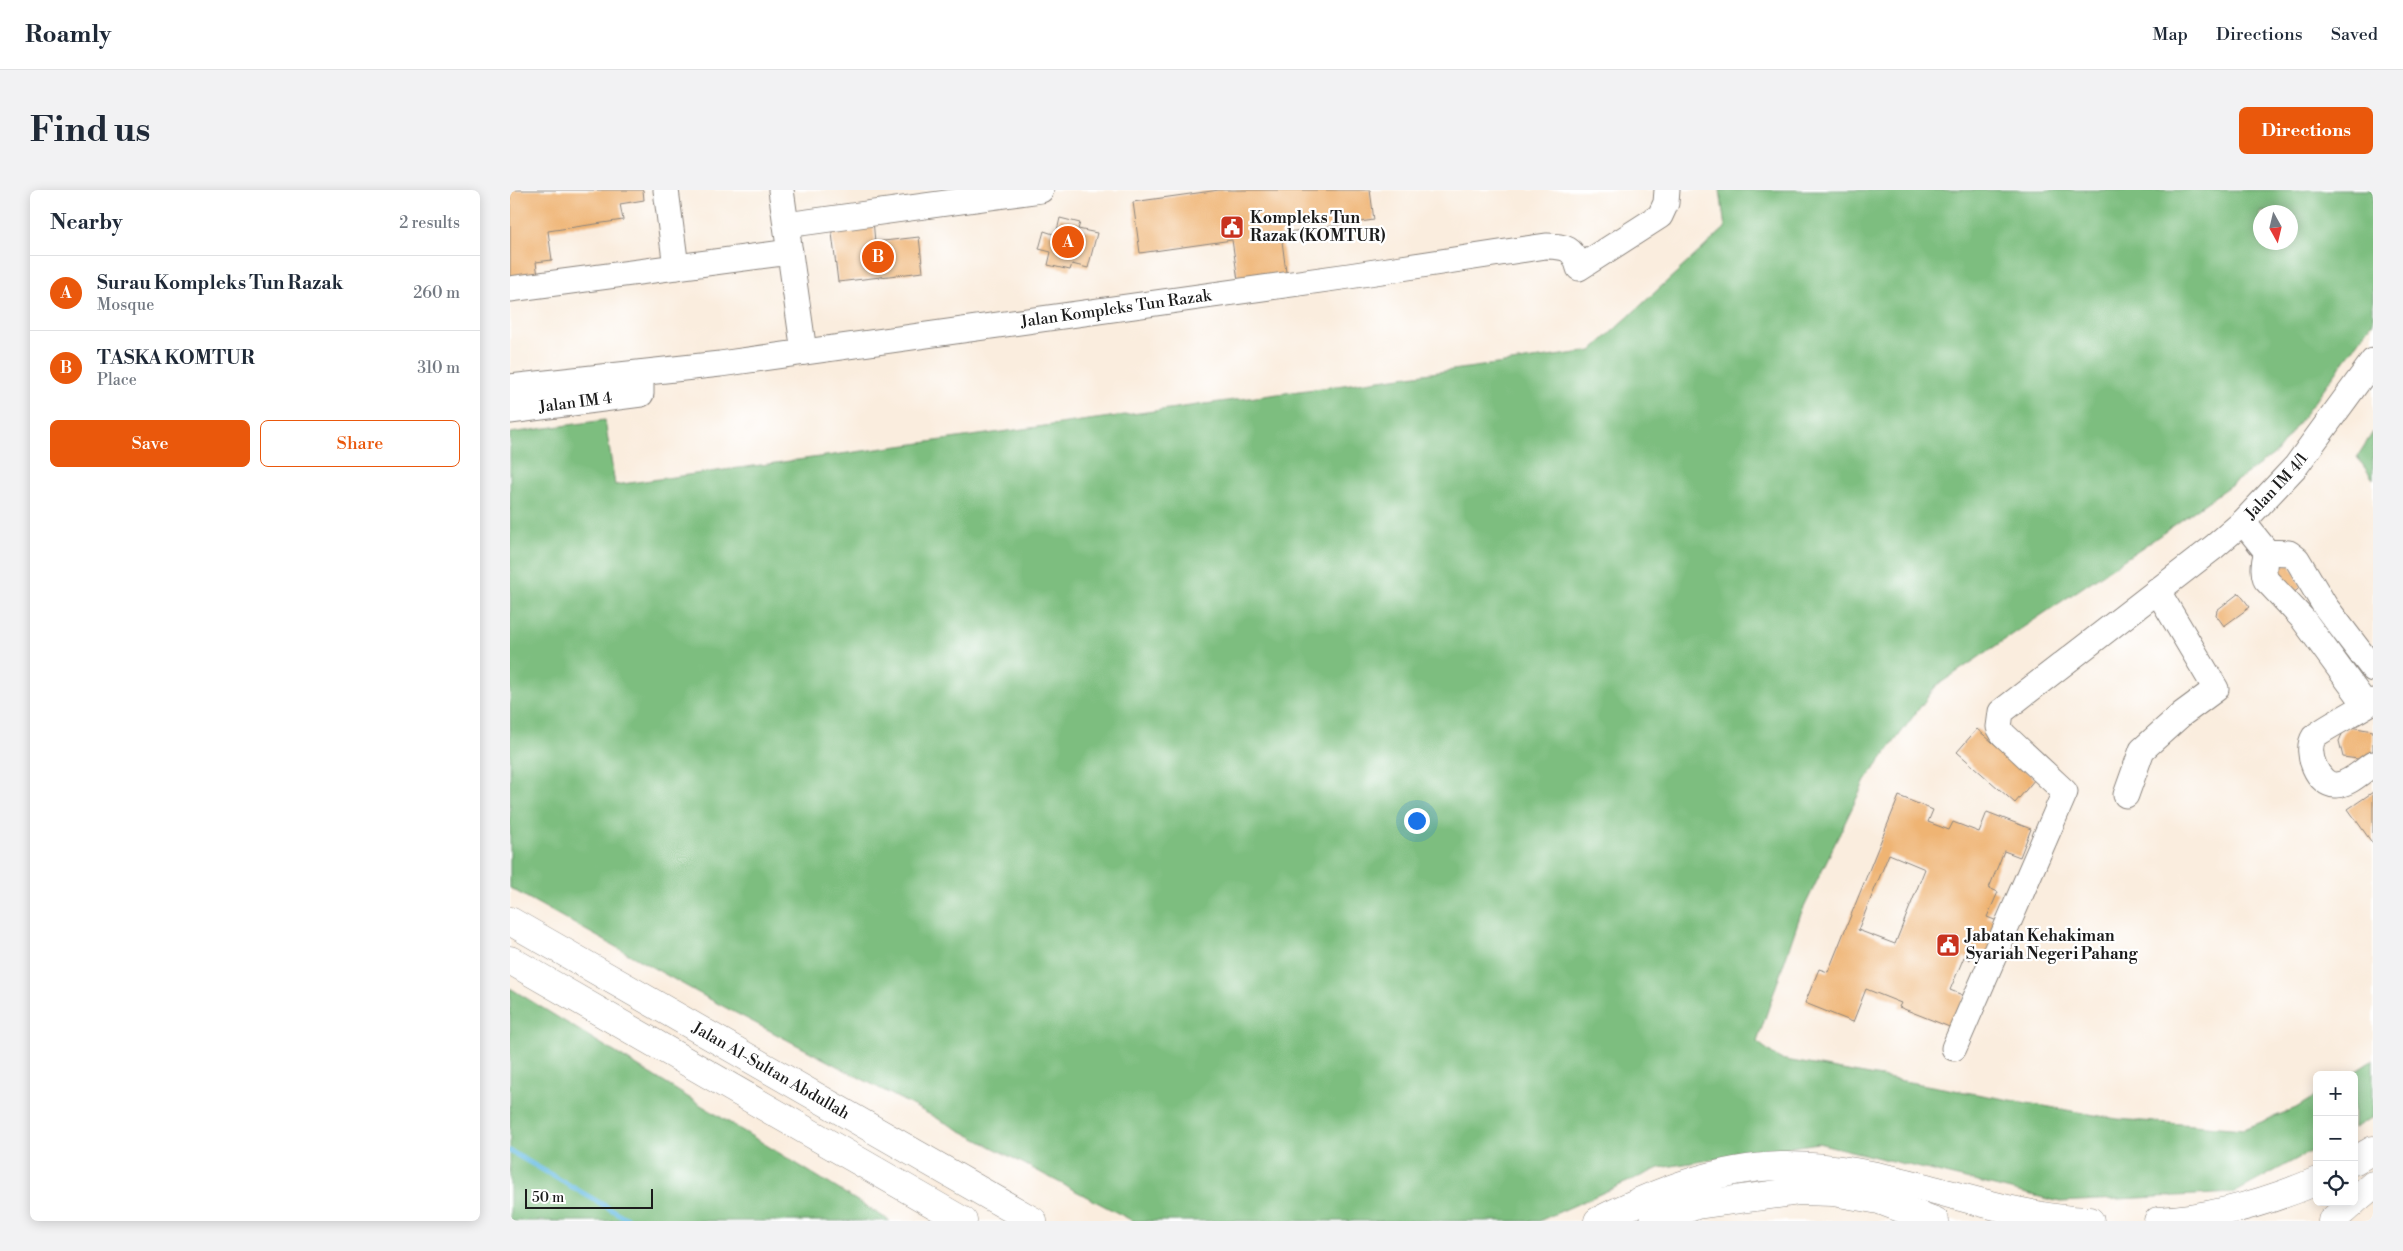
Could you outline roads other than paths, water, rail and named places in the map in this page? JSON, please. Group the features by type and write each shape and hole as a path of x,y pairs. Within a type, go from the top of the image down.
{"main road":[{"name":"Jalan Al-Sultan Abdullah","path":"510,921 1032,1221"},
{"name":"Jalan Al-Sultan Abdullah","path":"510,960 963,1221"},
{"path":"2358,1159 2373,1150"},
{"path":"1598,1221 1668,1189 1729,1173 1781,1166 1832,1169 1927,1188 1968,1201 2090,1221"},
{"path":"2158,1221 2206,1215 2284,1195 2313,1183"},
{"path":"2358,1198 2373,1185"},
{"path":"1654,1221 1697,1205 1800,1191 1833,1192 1880,1200 1935,1221"},
{"path":"2332,1221 2349,1206"}],"street":[{"path":"666,190 676,267"},
{"path":"781,190 804,352"},
{"path":"786,225 1041,190"},
{"name":"Jalan Kompleks Tun Razak","path":"641,384 804,352 1156,303 1191,285 1311,268 1349,276 1546,246 1564,247 1575,255 1579,268 1660,216 1666,203 1668,190"},
{"path":"510,289 790,252"},
{"name":"Jalan IM 4/1","path":"1954,1048 2065,792 2003,734 1999,727 2001,712 2214,547 2243,522 2296,466 2373,361"},
{"name":"Jalan IM 4","path":"510,387 641,384"},
{"name":"Jalan IM 4","path":"510,411 641,384"},
{"path":"2243,522 2267,552 2289,553 2297,559 2325,606 2373,669"},
{"path":"2267,552 2264,562 2266,580 2303,619 2370,703 2315,736 2310,746 2310,759 2325,782 2335,785 2347,782 2373,764"},
{"path":"2126,794 2142,750 2182,714 2216,689 2157,590"}],"waterway":[{"path":"510,1151 631,1221"}],"place":[{"name":"Kompleks Tun Razak (KOMTUR)","path":"1232,227"},
{"name":"Surau Kompleks Tun Razak","path":"1068,242"},
{"name":"TASKA KOMTUR","path":"878,257"},
{"name":"Jabatan Kehakiman Syariah Negeri Pahang","path":"1948,945"}]}
